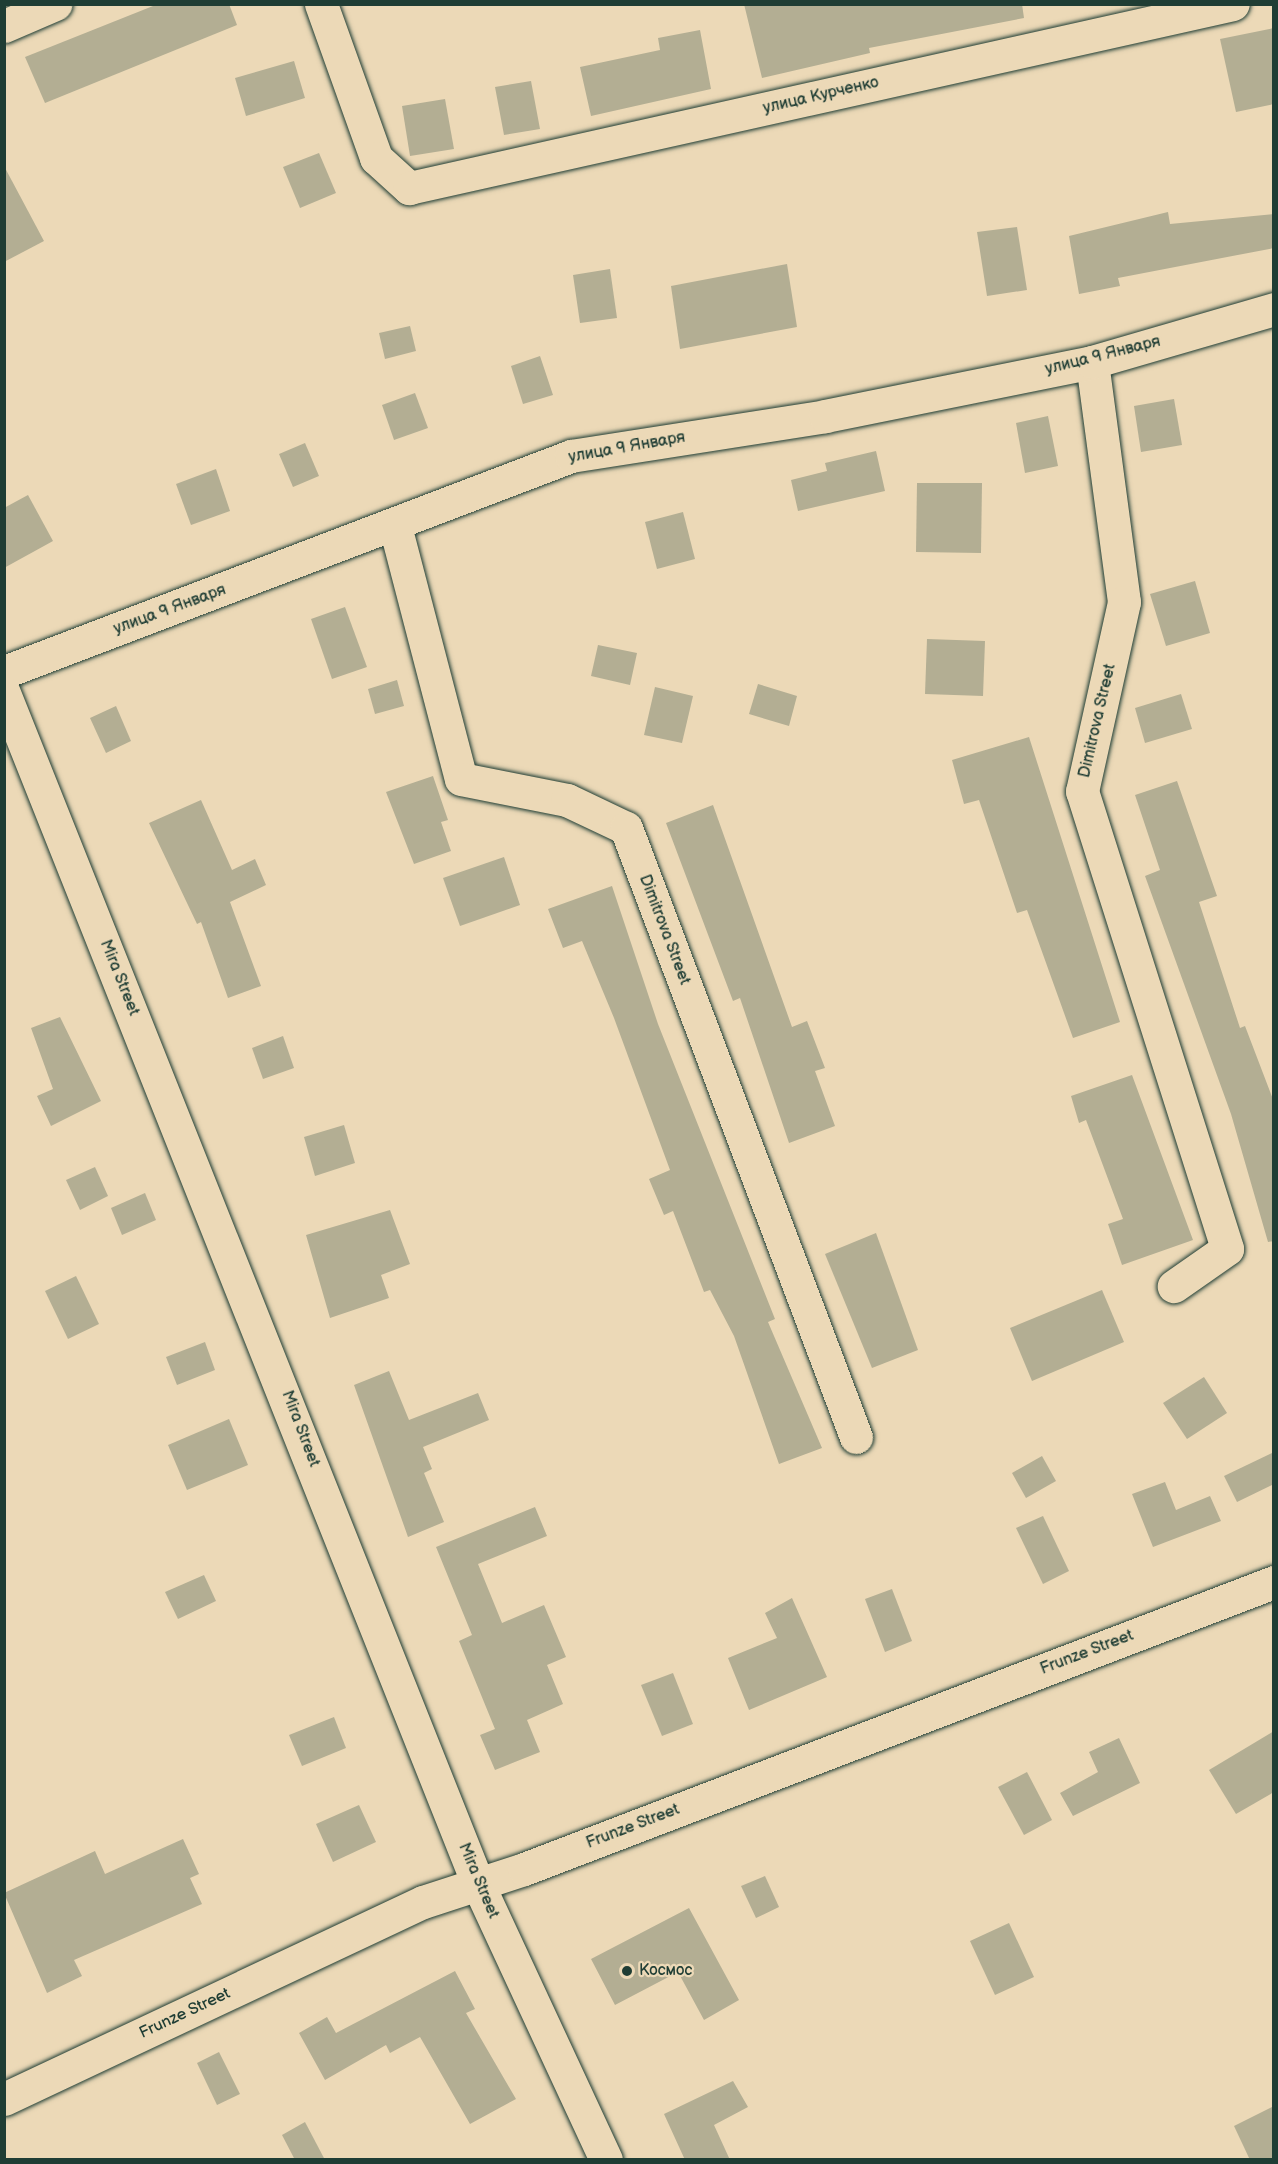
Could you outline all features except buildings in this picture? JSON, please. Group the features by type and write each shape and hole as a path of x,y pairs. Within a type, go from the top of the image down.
{"street":[{"path":"4,26 55,4"},
{"name":"улица Курченко","path":"321,4 376,158 409,188 1233,4"},
{"name":"улица 9 Января","path":"4,672 395,526 571,456 825,416 1092,362 1274,309"},
{"name":"Dimitrova Street","path":"1092,362 1124,602 1082,790 1227,1249 1174,1286"},
{"name":"Dimitrova Street","path":"395,526 461,779 567,800 626,828 856,1437"},
{"name":"Mira Street","path":"4,693 478,1884 606,2160"},
{"name":"Frunze Street","path":"4,2099 423,1902 478,1884 1274,1582"}],"place":[{"name":"Космос","path":"627,1971"}]}
